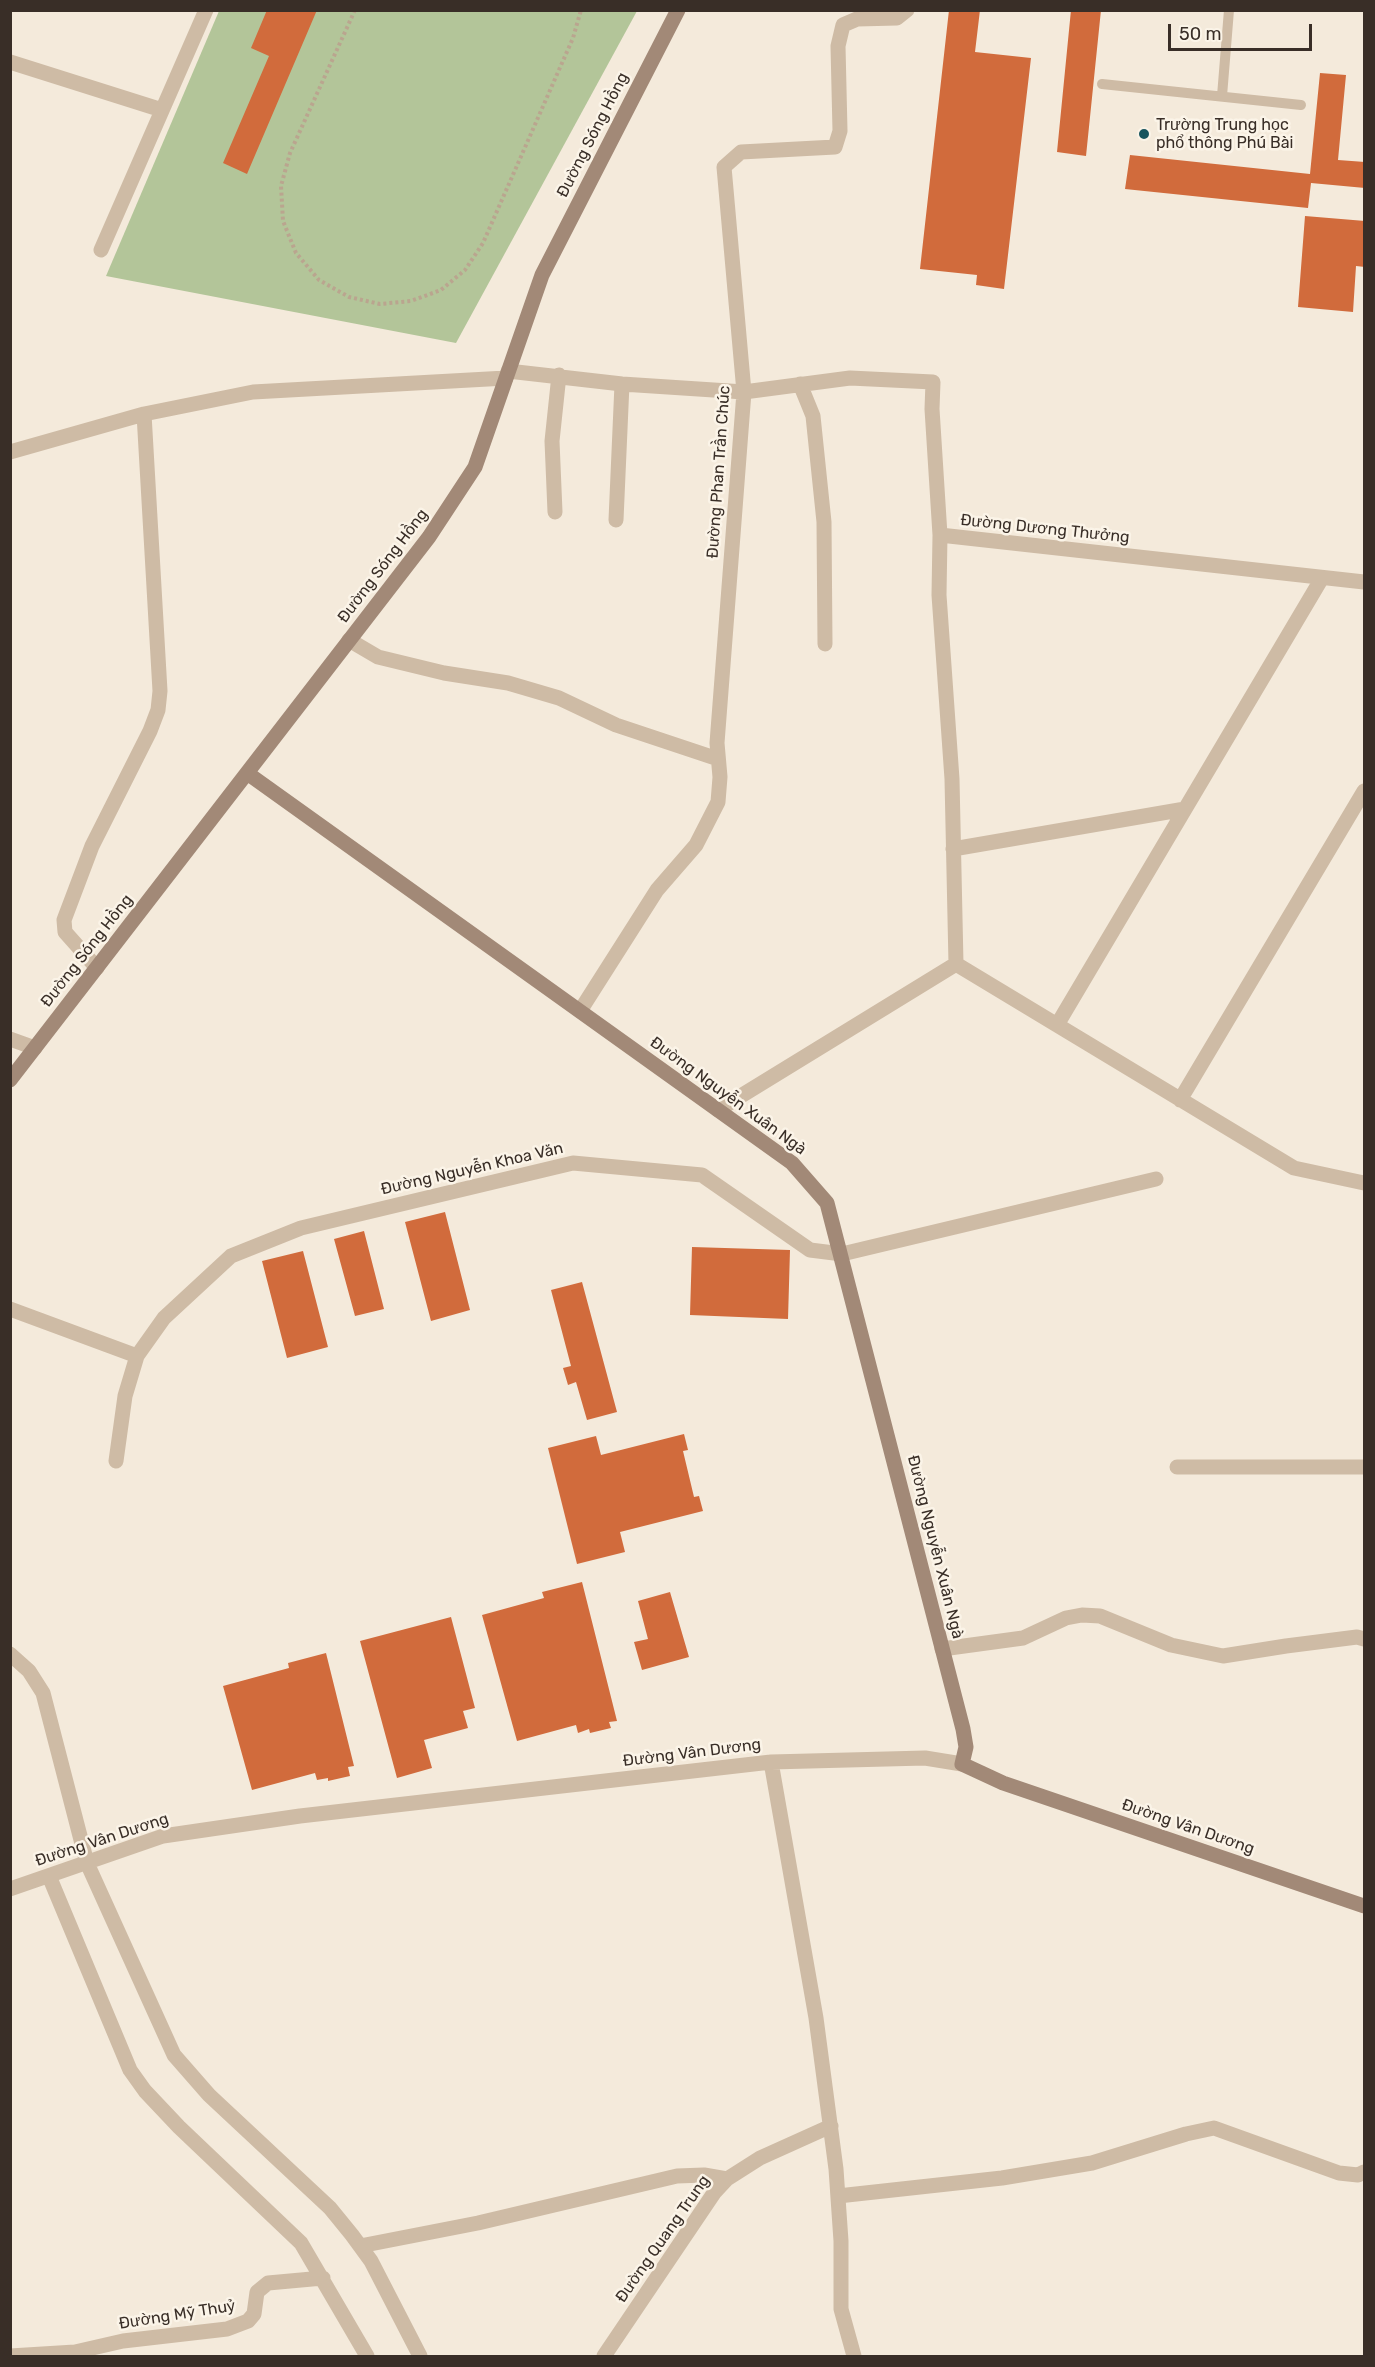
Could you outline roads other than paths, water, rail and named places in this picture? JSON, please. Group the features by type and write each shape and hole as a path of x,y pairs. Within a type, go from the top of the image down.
{"street":[{"path":"101,250 206,10"},
{"name":"Đường Sóng Hồng","path":"10,1080 429,537 475,467 542,275 678,10"},
{"name":"Đường Phan Trần Chúc","path":"580,1011 657,890 696,845 718,802 717,743 744,392 724,167 741,152 835,147 840,130 838,46 843,25 857,19 897,18 907,10"},
{"path":"10,62 162,110"},
{"name":"Đường Dương Thưởng","path":"10,453 144,414 253,392 507,374 559,375 622,384 744,392 850,378 933,382 932,409 940,536 1365,582"},
{"path":"555,512 552,441 559,375"},
{"path":"616,520 622,384"},
{"path":"800,384 813,416 824,522 825,644"},
{"path":"97,968 65,932 64,920 92,846 150,731 158,710 160,691 144,414"},
{"path":"940,536 939,595 953,849 956,964"},
{"path":"1057,1025 1322,578"},
{"path":"350,640 378,657 444,673 508,683 559,698 616,725 718,759"},
{"name":"Đường Nguyễn Xuân Ngà","path":"247,773 792,1163 827,1203 963,1729 966,1747 962,1764"},
{"path":"1180,1100 1365,791"},
{"path":"953,849 1185,809"},
{"path":"956,964 1294,1168 1365,1183"},
{"path":"718,1110 956,964"},
{"path":"10,1039 35,1048"},
{"name":"Đường Nguyễn Khoa Văn","path":"116,1461 125,1396 137,1356 164,1318 231,1256 302,1228 573,1163 702,1175 810,1250 842,1254"},
{"path":"842,1254 1156,1179"},
{"path":"10,1308 137,1356"},
{"path":"1177,1467 1365,1467"},
{"path":"942,1649 1023,1638 1066,1618 1082,1615 1100,1616 1172,1645 1223,1656 1306,1643 1357,1637 1365,1639"},
{"path":"10,1654 29,1671 43,1693 87,1863 164,2036 180,2062 243,2129 330,2208 370,2261 420,2356"},
{"name":"Đường Vân Dương","path":"10,1889 163,1836 300,1816 771,1762 906,1758 962,1764 1003,1783 1365,1906"},
{"path":"771,1762 816,2018 838,2196 841,2309 854,2356"},
{"path":"49,1876 130,2070 145,2091 187,2136 301,2243 367,2356"},
{"name":"Đường Quang Trung","path":"604,2356 703,2210 727,2179 760,2157 831,2126"},
{"path":"838,2196 1002,2178 1092,2163 1186,2134 1214,2128 1339,2174 1358,2175 1365,2172"},
{"path":"360,2246 478,2223 677,2176 704,2175 727,2179"},
{"name":"Đường Mỹ Thuỷ","path":"10,2356 75,2352 123,2341 226,2329 248,2321 254,2314 257,2292 268,2283 323,2278"}],"lane":[{"path":"1222,96 1229,10"},
{"path":"1102,84 1301,105"}],"place":[{"name":"Trường Trung học phổ thông Phú Bài","path":"1144,134"}]}
